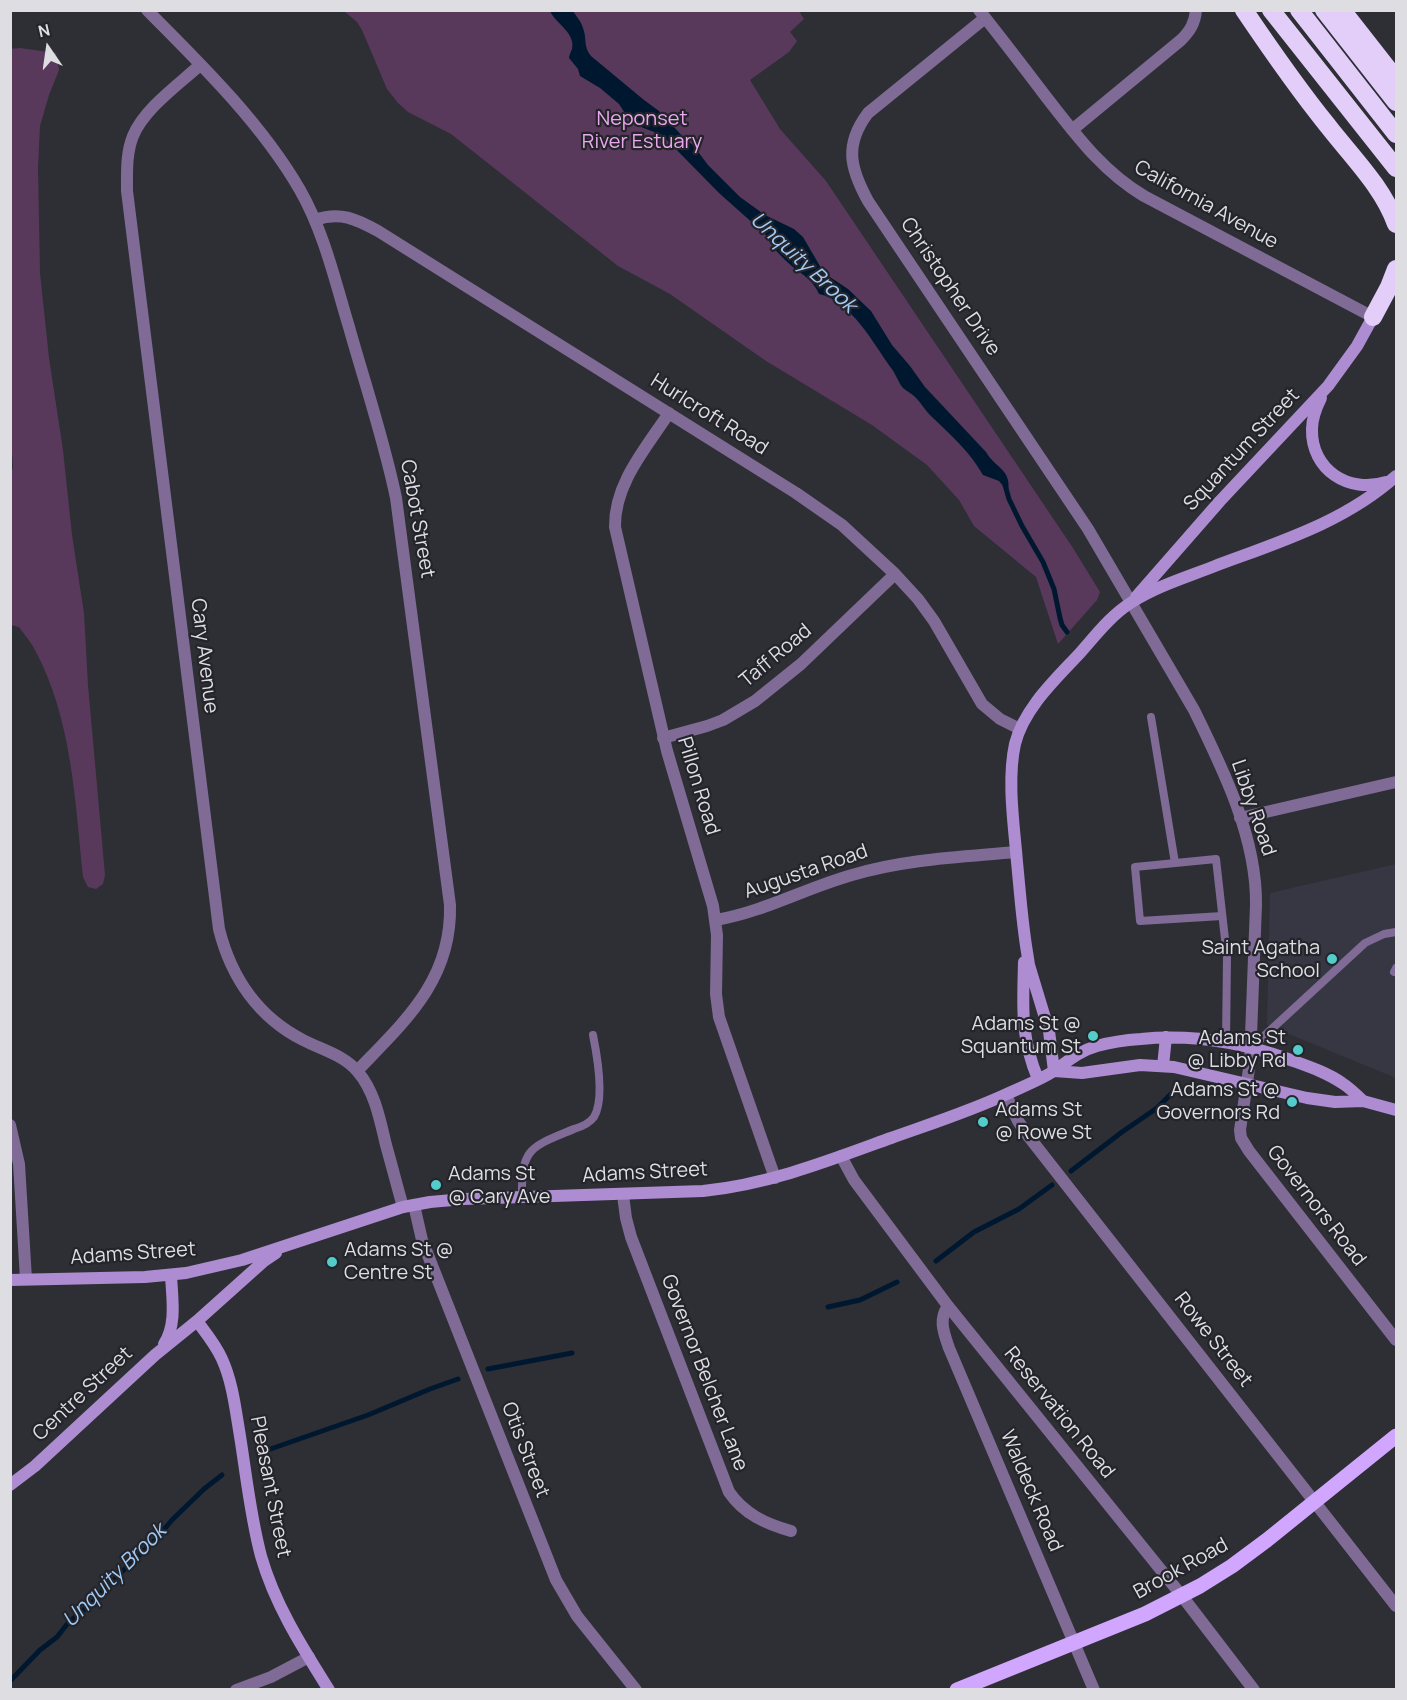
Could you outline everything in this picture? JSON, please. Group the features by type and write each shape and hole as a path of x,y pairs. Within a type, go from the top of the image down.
{"highway":[{"path":"1244,10 1298,88 1378,190 1396,224"},
{"path":"1271,10 1396,168"},
{"path":"1299,10 1396,134"},
{"path":"1324,10 1396,102"},
{"path":"1342,10 1396,79"},
{"path":"1373,317 1396,269"}],"main road":[{"name":"Squantum Street","path":"1054,1071 1049,1031 1029,965 1016,852 1012,772 1020,729 1035,704 1051,685 1110,620 1131,603 1220,501 1328,386 1357,346 1373,317"},
{"path":"1328,386 1316,408 1311,430 1315,450 1320,460 1333,474 1350,484 1372,486 1394,478"},
{"name":"Squantum Street","path":"1131,603 1171,583 1332,520 1358,505 1394,478"},
{"name":"Squantum Street","path":"1025,939 1023,1030 1031,1063 1038,1079"},
{"path":"1164,1066 1166,1037"},
{"name":"Adams Street","path":"10,1280 171,1275 218,1267 408,1206 446,1201 623,1195 734,1188 775,1178 842,1156 966,1111 1006,1095 1054,1071 1077,1054 1094,1047 1124,1041 1166,1037 1198,1038 1251,1048 1317,1069 1341,1082 1363,1101"},
{"name":"Adams Street","path":"1054,1071 1082,1073 1133,1066 1164,1066 1321,1101 1363,1101 1396,1110"},
{"name":"Centre Street","path":"10,1485 35,1466 155,1355 264,1261 297,1242"},
{"name":"Centre Street","path":"155,1355 169,1337 171,1328 171,1275"},
{"name":"Pleasant Street","path":"197,1321 217,1349 228,1373 235,1402 254,1523 265,1570 284,1614 329,1689"},
{"name":"Brook Road","path":"957,1689 1145,1614 1217,1576 1250,1553 1396,1436"}],"street":[{"name":"Cabot Street","path":"147,10 264,137 300,189 315,220 325,250 388,460 396,498 450,905 449,927 446,950 426,993 403,1023 357,1071"},
{"path":"1072,130 1181,40 1195,21 1196,10"},
{"name":"California Avenue","path":"982,14 1072,130 1105,166 1130,188 1373,317"},
{"name":"Christopher Drive","path":"982,14 868,113 861,122 853,142 854,173 868,201 1088,529 1131,603"},
{"name":"Cary Avenue","path":"200,65 152,108 132,137 129,149 127,191 219,929 232,967 241,985 255,1003 290,1032 334,1054 357,1071 364,1081 408,1206"},
{"name":"Hurlcroft Road","path":"315,220 332,215 342,216 354,219 378,231 826,514 871,551 918,599 934,621 982,704 1000,719 1020,729"},
{"name":"Pillon Road","path":"669,413 620,493 615,515 617,537 663,738 710,892 716,920 716,994 719,1017 775,1178"},
{"name":"Taff Road","path":"663,738 693,731 723,720 763,695 801,664 895,574"},
{"name":"Libby Road","path":"1131,603 1194,710 1240,818 1254,873 1256,893 1248,1083"},
{"path":"1240,818 1396,782"},
{"name":"Augusta Road","path":"716,920 755,910 836,880 874,869 926,860 1016,852"},
{"name":"Governors Road","path":"1248,1083 1240,1130 1244,1144 1396,1340"},
{"name":"Rowe Street","path":"1006,1095 1018,1121 1029,1137 1396,1605"},
{"path":"10,1125 19,1164 26,1280"},
{"name":"Reservation Road","path":"842,1156 854,1180 948,1306 1254,1689"},
{"name":"Governor Belcher Lane","path":"623,1195 631,1237 729,1492 736,1502 754,1517 791,1532"},
{"name":"Otis Street","path":"408,1206 550,1568 573,1610 636,1689"},
{"name":"Waldeck Road","path":"948,1306 942,1320 949,1348 1094,1689"},
{"path":"236,1689 278,1674 309,1657"}],"lane":[{"path":"1151,717 1175,863"},
{"path":"1222,916 1140,921 1135,867 1216,859 1227,957 1226,1042"},
{"path":"1251,1048 1359,948 1376,938 1396,932"},
{"path":"522,1197 522,1167 528,1154 542,1143 584,1126 595,1116 599,1067 592,1035"}],"shaded area":[{"name":"Saint Agatha School","path":"1396,864 1396,1078 1267,1025 1270,893"}],"green space":[{"name":"Neponset River Estuary","path":"344,11 799,11 804,19 790,32 797,41 789,52 750,80 780,129 826,181 1073,548 1100,592 1097,600 1058,644 1036,577 974,526 959,500 927,465 872,425 766,361 670,294 618,266 451,134 408,112 387,89 362,30 357,22"},
{"path":"20,48 56,53 59,70 40,126 38,168 40,273 49,358 84,613 105,875 103,884 96,889 88,887 83,877 70,760 57,704 33,647 19,627 11,625 10,477 13,467 10,423 10,49"}],"water":[{"path":"550,11 573,11 582,25 587,49 591,56 659,111 740,197 765,215 794,229 803,237 824,273 848,289 871,311 892,345 925,387 1002,470 1008,478 1008,492 999,481 983,475 960,444 913,395 903,388 893,370 851,314 830,298 819,294 811,282 777,252 765,234 719,193 662,135 641,127 628,118 619,104 600,88 580,76 578,69 569,58 572,49 571,38"}],"waterway":[{"name":"Unquity Brook","path":"1005,485 1022,526 1043,562 1054,589 1062,625 1067,632"},
{"name":"Unquity Brook","path":"1071,1171 1157,1108 1176,1089"},
{"name":"Unquity Brook","path":"936,1261 974,1232 1019,1209 1052,1185"},
{"name":"Unquity Brook","path":"828,1307 860,1300 897,1282"},
{"name":"Unquity Brook","path":"488,1369 572,1353"},
{"name":"Unquity Brook","path":"262,1452 368,1415 458,1379"},
{"name":"Unquity Brook","path":"10,1681 40,1650 57,1637 68,1623 94,1601 172,1520 222,1475"}],"place":[{"name":"Saint Agatha School","path":"1332,959"},
{"name":"Adams St @ Squantum St","path":"1093,1036"},
{"name":"Adams St @ Libby Rd","path":"1298,1050"},
{"name":"Adams St @ Governors Rd","path":"1292,1102"},
{"name":"Adams St @ Rowe St","path":"983,1122"},
{"name":"Adams St @ Cary Ave","path":"436,1185"},
{"name":"Adams St @ Centre St","path":"332,1262"}]}
